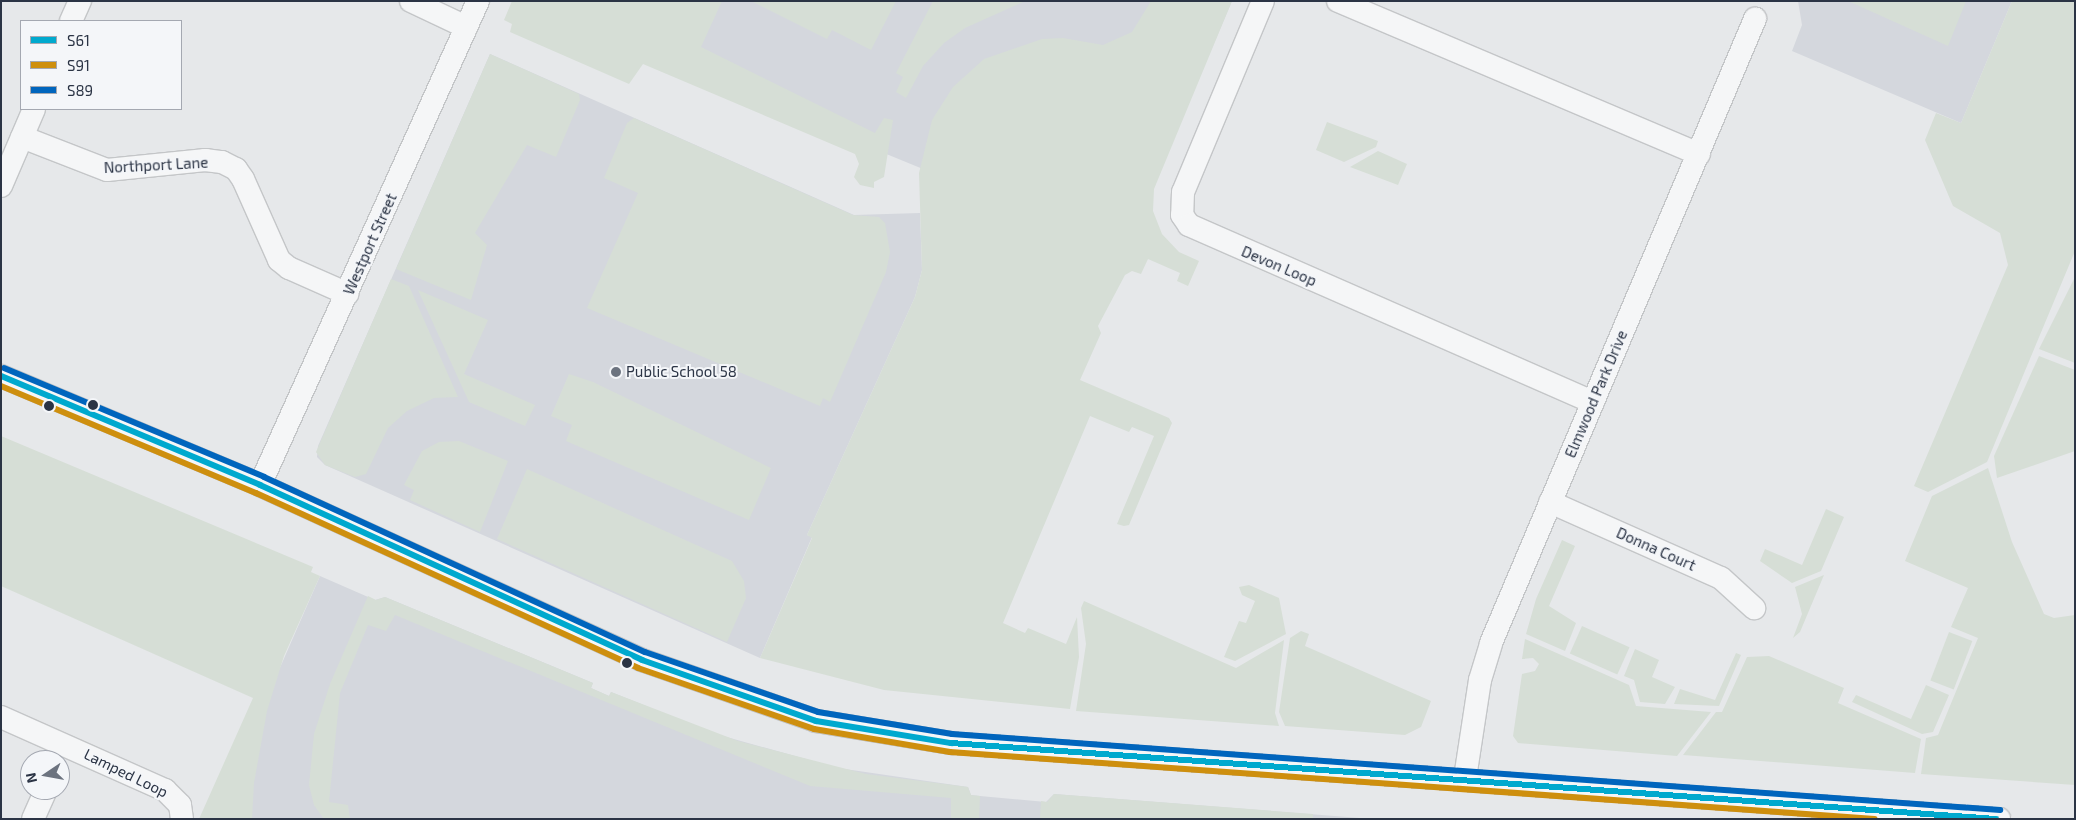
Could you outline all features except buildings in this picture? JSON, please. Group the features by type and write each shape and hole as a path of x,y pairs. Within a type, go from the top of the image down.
{"street":[{"path":"71,20 80,1"},
{"path":"411,1 466,27"},
{"name":"Westport Street","path":"260,485 348,294 478,1"},
{"name":"Devon Loop","path":"1263,1 1183,192 1182,215 1188,224 1593,402"},
{"path":"1338,1 1699,154"},
{"name":"Elmwood Park Drive","path":"1465,778 1480,680 1491,643 1755,19"},
{"path":"1,186 34,110"},
{"name":"Northport Lane","path":"22,138 107,170 205,160 222,162 236,169 243,179 279,260 289,268 348,294"},
{"path":"1,376 260,485 642,660 816,722 951,743 1465,778 1998,819"},
{"name":"Donna Court","path":"1550,502 1721,578 1754,608"},
{"name":"Lamped Loop","path":"1,716 59,750"},
{"name":"Lamped Loop","path":"70,755 165,790 180,805 182,819"},
{"path":"33,819 42,800"}],"shaded area":[{"path":"512,1 722,1 701,47 875,133 884,118 893,120 884,177 874,182 874,188 860,185 854,177 859,164 855,154 643,64 629,84 510,32 512,24 504,20"},
{"path":"524,1 1232,1 1125,252 523,5"},
{"path":"751,1 896,1 871,50 832,30 827,39"},
{"path":"933,1 1023,2 965,28 944,43 923,66 906,98 896,92 903,77 896,73"},
{"path":"1151,1 1232,1 1154,189 1153,211 1162,234 1179,252 1199,261 1188,286 1177,281 1180,273 1148,259 1141,274 1132,271 1125,275 1098,326 1101,333 1080,380 1169,418 1172,423 1129,525 1124,526 1117,524 1154,436 1132,427 1129,432 1090,416 1003,623 1025,633 1028,628 1066,644 1077,617 1079,657 1070,709 884,690 760,658 812,538 807,535 915,297 922,270 919,173 932,120 953,87 984,59 1042,39 1063,38 1103,45 1132,32"},
{"path":"1798,1 2012,1 1961,123 1792,51 1802,25"},
{"path":"1848,1 1966,1 1948,46"},
{"path":"2012,1 2075,1 2075,251 1987,462 1928,492 1914,486 2008,265 2000,233 1953,206 1925,140 1936,113 1961,123"},
{"name":"Public School 58","path":"490,54 854,215 920,213 922,270 915,297 807,535 812,537 760,658 325,465 317,457 318,446"},
{"path":"490,54 579,94 580,100 556,157 527,145 475,233 487,245 471,300 396,269"},
{"path":"634,118 853,215 879,217 885,223 890,252 886,272 830,402 823,398 820,406 587,308 638,193 604,178 627,123"},
{"path":"1327,122 1378,141 1376,147 1344,162 1316,150"},
{"path":"1378,151 1407,164 1398,185 1350,167"},
{"path":"2075,277 2074,311 2075,363 2039,349"},
{"path":"391,279 409,286 458,397 434,398 407,411 388,428 366,474 355,477 325,465 316,452"},
{"path":"418,290 488,320 464,374 535,405 525,426 469,402"},
{"path":"2039,356 2075,370 2075,451 1997,478 1994,456"},
{"path":"569,374 593,382 771,468 749,520 566,441 572,425 551,416"},
{"path":"1,436 313,567 311,572 320,576 284,656 267,711 254,783 252,819 199,819 253,698 1,586"},
{"path":"459,441 508,461 480,532 410,500 414,490 404,485 422,451 439,442"},
{"path":"1988,468 2012,542 2044,614 2054,618 2075,615 2075,785 1921,774 1926,738 1938,735 1978,638 1951,627 1968,588 1905,561 1932,496"},
{"path":"527,469 732,561 744,581 746,598 727,642 497,539"},
{"path":"1826,509 1844,517 1821,571 1792,583 1760,561 1765,549 1802,565"},
{"path":"1562,540 1575,546 1549,606 1576,623 1565,651 1526,634 1536,599"},
{"path":"1824,575 1800,632 1793,638 1802,614 1795,587"},
{"path":"320,576 375,600 385,597 593,683 591,688 609,696 611,692 716,734 838,768 968,787 971,795 980,796 1046,802 1054,794 1373,819 214,819"},
{"path":"1249,585 1279,598 1286,634 1235,661 1224,657 1239,621 1246,623 1255,601 1242,595 1239,587"},
{"path":"368,596 376,600 385,597 593,683 591,688 609,696 611,692 738,741 866,774 968,787 971,795 980,796 979,819 951,818 951,798 810,786 395,615 386,631 368,625 340,693 329,802 348,805 350,819 324,819 314,805 309,785 314,734 330,684"},
{"path":"1084,601 1236,668 1284,640 1275,713 1279,726 1076,711 1086,644 1081,608"},
{"path":"1582,626 1630,647 1617,675 1570,653"},
{"path":"1301,631 1309,634 1305,646 1431,701 1421,727 1405,735 1285,726 1279,712 1290,638"},
{"path":"1949,632 1972,641 1954,690 1930,681"},
{"path":"1525,639 1629,685 1636,706 1711,712 1677,756 1518,743 1513,736 1522,674 1535,671 1539,664 1533,658 1522,659"},
{"path":"1635,649 1659,660 1652,677 1675,687 1665,704 1640,702 1634,680 1624,676"},
{"path":"1736,653 1741,655 1719,706 1674,704 1680,689 1715,700"},
{"path":"1769,656 1844,688 1838,703 1921,739 1915,773 1683,755 1716,712 1722,712 1747,657"},
{"path":"1926,685 1949,695 1933,732 1922,734 1852,702 1856,695 1911,719"},
{"path":"1054,794 1313,814 1313,819 1040,819 1041,801 1047,802"}],"transit line":[{"name":"S89","path":"4,368 264,477 645,652 818,712 952,734 2000,810"},
{"name":"S61","path":"1,376 260,485 642,660 816,721 951,743 1996,819"},
{"name":"S91","path":"1,386 256,493 638,668 814,729 950,752 1875,819"}],"place":[{"name":"Public School 58","path":"616,372"}]}
